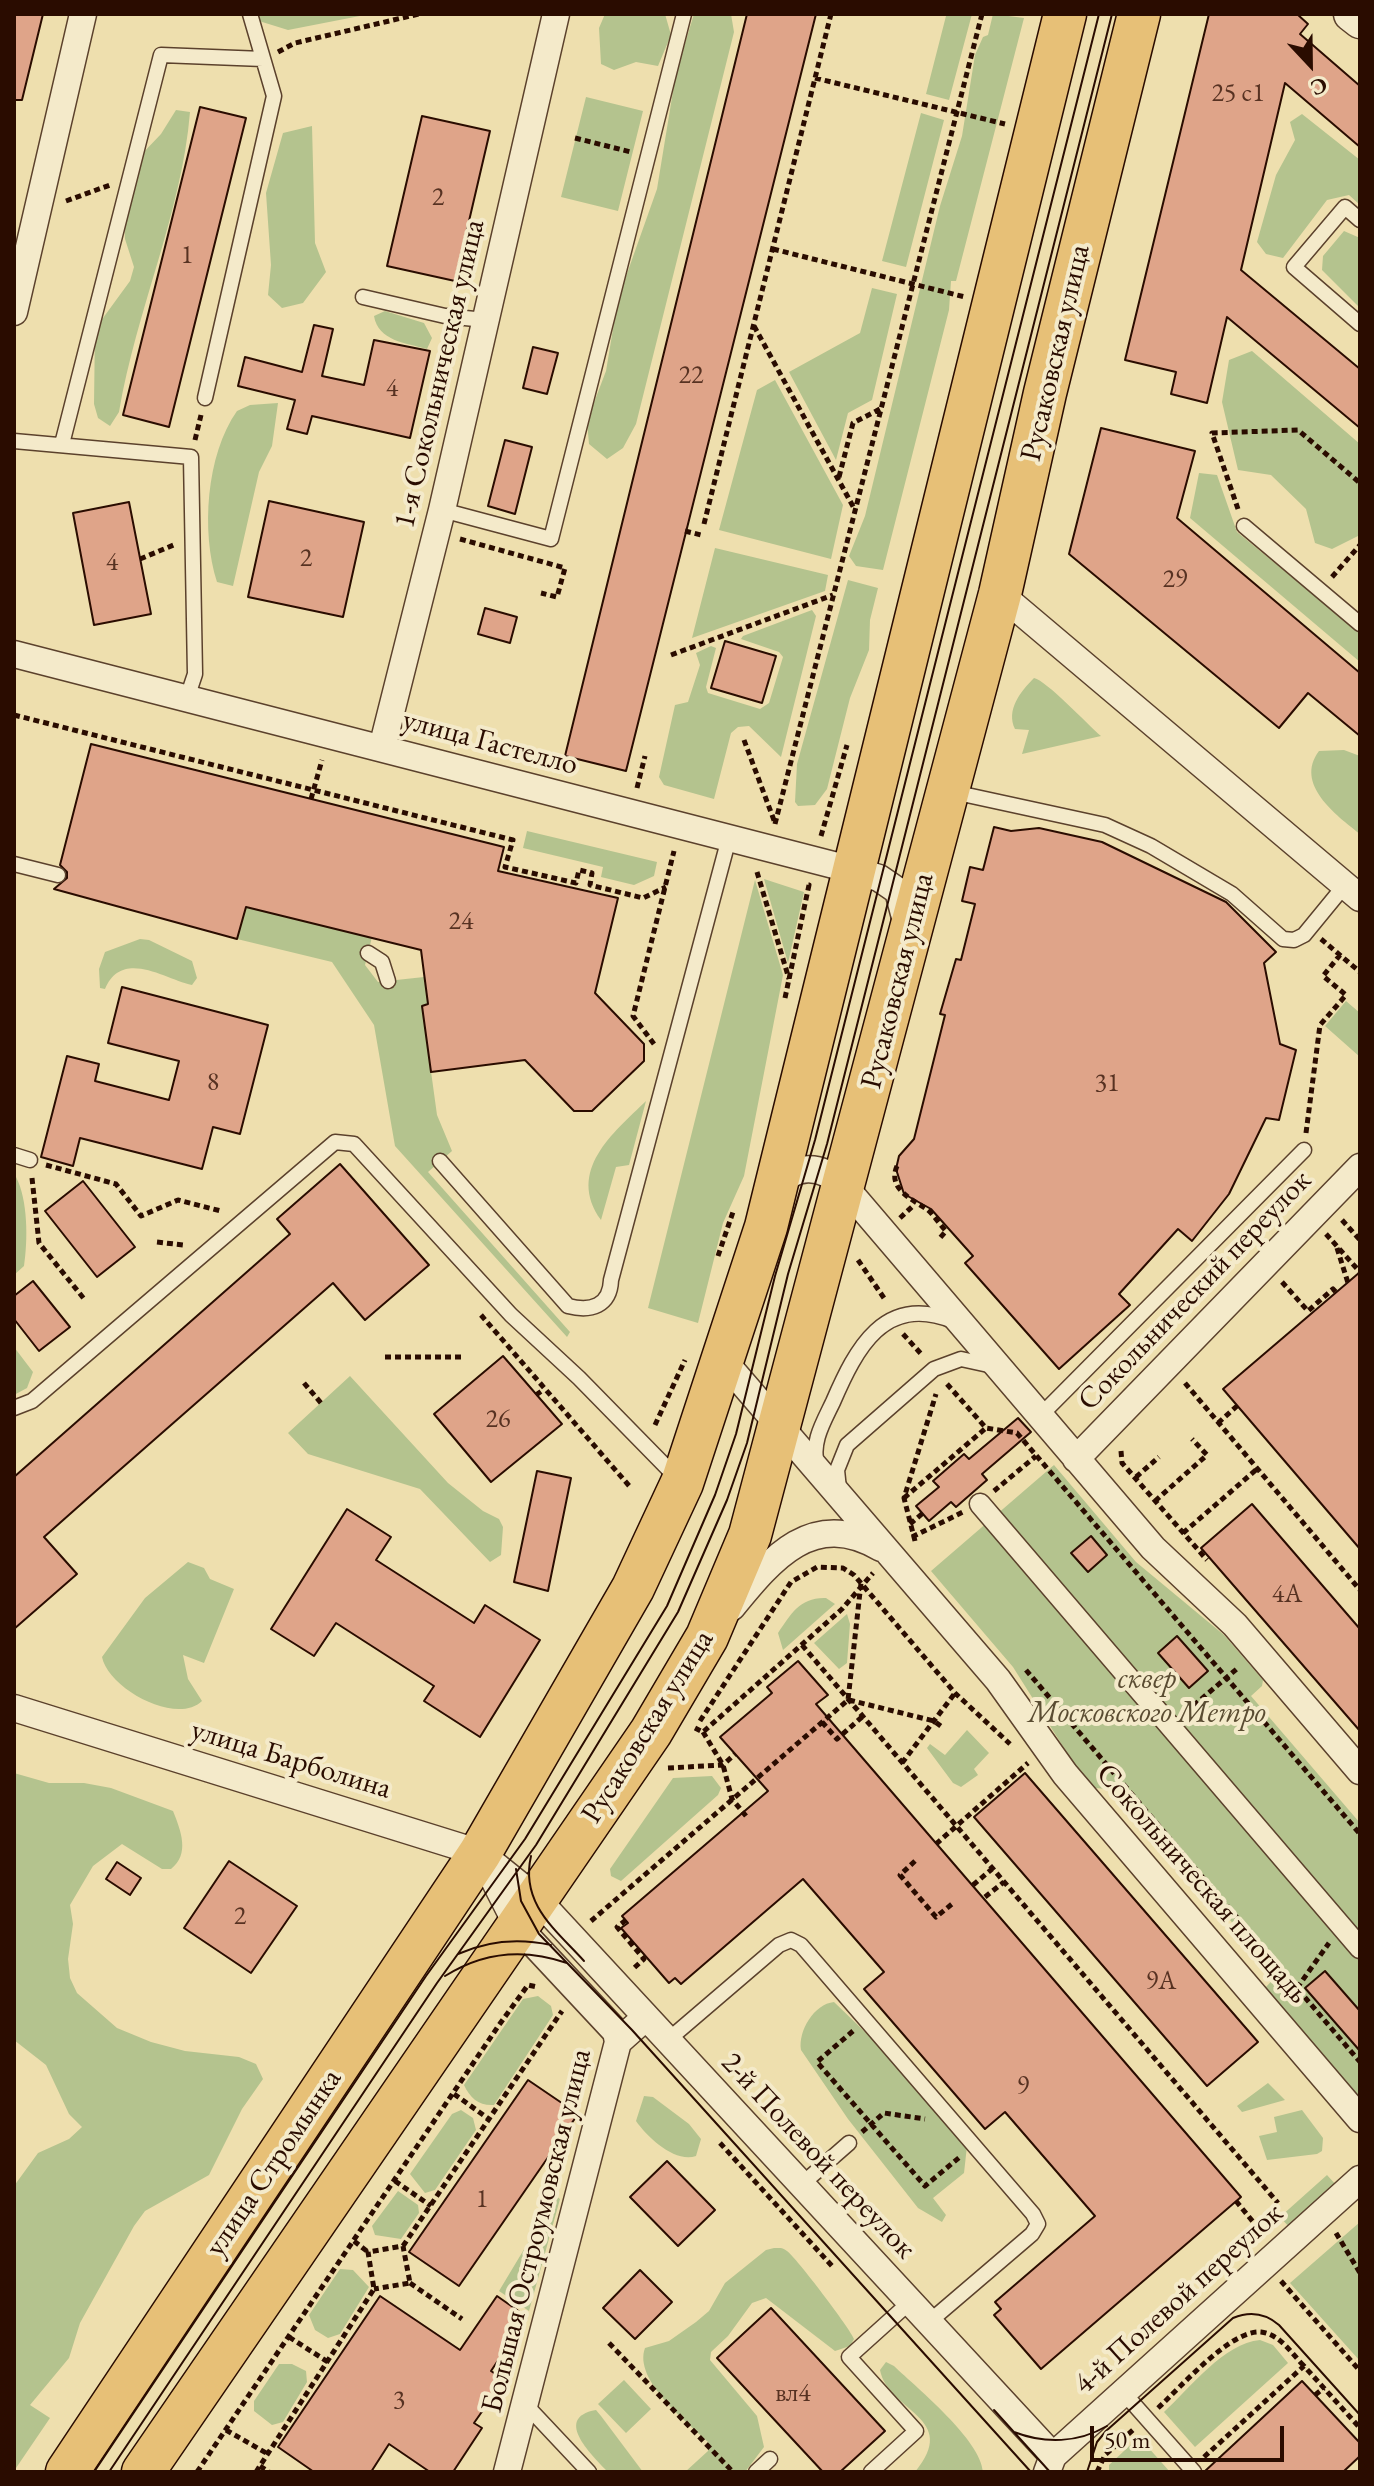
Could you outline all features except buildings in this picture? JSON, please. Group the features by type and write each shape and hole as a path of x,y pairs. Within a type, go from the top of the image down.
{"main road":[{"path":"480,1853 633,1588 682,1483 705,1356 853,870 1065,14"},
{"name":"Русаковская улица","path":"527,1913 651,1732 707,1637 750,1535 1000,594 1045,393 1139,14"},
{"name":"улица Стромынка","path":"67,2472 480,1853"},
{"path":"143,2472 527,1913"}],"street":[{"path":"14,312 83,14"},
{"name":"1-я Сокольническая улица","path":"382,748 442,510 556,14"},
{"path":"1351,14 1360,21"},
{"path":"1000,594 1352,892"},
{"name":"улица Гастелло","path":"14,654 879,878 898,891 904,903 909,939"},
{"name":"Сокольнический переулок","path":"1076,1459 1360,1167"},
{"path":"756,1196 789,1174 807,1168 826,1171 844,1186 1153,1548 1235,1625 1360,1771"},
{"name":"Сокольническая площадь","path":"705,1356 779,1425 823,1475 847,1503 880,1562 998,1680 1065,1774 1360,2119"},
{"path":"980,1504 1360,1948"},
{"path":"707,1637 768,1564 794,1543 815,1536 848,1535 869,1541 880,1562"},
{"name":"улица Барболина","path":"14,1708 480,1853"},
{"path":"480,1853 616,2032 618,2042"},
{"name":"2-й Полевой переулок","path":"527,1913 668,2040 929,2322 1050,2464"},
{"name":"Большая Остроумовская улица","path":"507,2472 618,2042 646,2017"},
{"name":"4-й Полевой переулок","path":"1050,2464 1123,2392 1360,2179"}],"lane":[{"path":"205,398 274,96 250,14"},
{"path":"442,510 551,539 684,14"},
{"path":"62,444 161,55 263,59"},
{"path":"1360,220 1345,207 1294,267 1360,324"},
{"path":"363,297 445,316 485,320"},
{"path":"14,441 191,457 195,674 187,698"},
{"path":"1244,526 1360,624"},
{"path":"946,791 1105,825 1151,846 1232,894 1283,939 1294,940 1352,892"},
{"path":"440,1161 568,1306 582,1310 601,1305 611,1293 615,1265 729,838"},
{"path":"14,864 58,875"},
{"path":"368,953 382,962 388,981"},
{"path":"14,1408 32,1401 335,1142 354,1144 511,1315 579,1378 682,1483"},
{"path":"1040,1416 1304,1150"},
{"path":"14,1155 30,1160"},
{"path":"823,1475 814,1452 816,1440 853,1356 865,1339 882,1325 911,1315 942,1316 961,1324"},
{"path":"847,1503 837,1479 839,1461 847,1445 934,1369 961,1359 979,1360 1007,1378"},
{"path":"668,2040 779,1945 791,1940 801,1945 1033,2214 1038,2224 1032,2234 929,2322"},
{"path":"801,2185 849,2143"},
{"path":"871,2472 916,2431 849,2357 910,2302"},
{"path":"1123,2392 1193,2470"},
{"path":"525,2404 589,2472"},
{"path":"756,2472 770,2459"}],"path":[{"path":"263,59 295,43 419,14"},
{"path":"704,524 831,14"},
{"path":"744,740 775,824 982,14"},
{"path":"815,78 1009,126"},
{"path":"575,138 648,156"},
{"path":"66,201 129,178"},
{"path":"773,249 966,297"},
{"path":"753,325 855,510"},
{"path":"191,457 205,398"},
{"path":"838,478 853,423 881,409"},
{"path":"1244,526 1212,433 1298,430 1360,483"},
{"path":"685,531 701,535"},
{"path":"140,559 192,538"},
{"path":"456,538 565,568 557,597 541,593"},
{"path":"1321,591 1360,545"},
{"path":"671,655 834,595"},
{"path":"14,715 513,840 505,867 576,883 579,870 592,873 590,885 643,898 666,887"},
{"path":"637,788 645,756"},
{"path":"311,799 322,760"},
{"path":"650,1057 654,1043 633,1016 674,851"},
{"path":"757,872 789,979"},
{"path":"783,1008 809,885"},
{"path":"1309,929 1360,972"},
{"path":"1304,1150 1320,1025 1346,995 1323,976 1340,955"},
{"path":"85,1300 39,1243 30,1160 116,1184 141,1216 178,1200 221,1211"},
{"path":"895,1165 897,1183 904,1195 914,1205 927,1210 946,1231 939,1239"},
{"path":"715,1268 726,1225 756,1196"},
{"path":"899,1219 914,1205"},
{"path":"1340,1217 1360,1240"},
{"path":"1348,1283 1335,1243 1360,1272"},
{"path":"859,1254 860,1264 891,1309"},
{"path":"1281,1282 1308,1311 1333,1289 1337,1293"},
{"path":"899,1330 928,1362"},
{"path":"503,1344 631,1488"},
{"path":"655,1425 705,1356"},
{"path":"385,1357 463,1357"},
{"path":"922,1549 912,1537 904,1498 941,1377 986,1428 1017,1433 1360,1834"},
{"path":"1184,1382 1360,1590"},
{"path":"304,1383 321,1403"},
{"path":"536,1395 543,1390"},
{"path":"1218,1423 1237,1406"},
{"path":"904,1498 986,1428"},
{"path":"1122,1446 1122,1463 1155,1501 1207,1455 1192,1439"},
{"path":"1135,1478 1159,1457"},
{"path":"1183,1533 1257,1469"},
{"path":"910,1525 923,1513"},
{"path":"703,1732 842,1609 880,1562"},
{"path":"688,1738 791,1582 817,1567 843,1568 861,1583 955,1693 1029,1762 936,1844"},
{"path":"588,1923 848,1700 861,1583"},
{"path":"802,1645 1278,2203"},
{"path":"1170,1726 1246,1661"},
{"path":"1023,1668 1360,2062"},
{"path":"902,1763 955,1693"},
{"path":"848,1700 934,1721 942,1727"},
{"path":"822,1722 837,1739 862,1717"},
{"path":"695,1728 703,1732 723,1765 732,1799 746,1816"},
{"path":"675,1758 668,1768 723,1765 735,1754"},
{"path":"915,1861 900,1875 936,1917 952,1904"},
{"path":"973,1885 992,1869"},
{"path":"985,1897 1004,1882"},
{"path":"626,1920 617,1927 644,1959 631,1970"},
{"path":"1297,1988 1341,1926"},
{"path":"197,2472 528,1985 535,1985"},
{"path":"368,2252 403,2246 562,2011"},
{"path":"843,2040 817,2062 925,2186 949,2166"},
{"path":"453,2094 489,2119"},
{"path":"872,2124 884,2113 932,2120"},
{"path":"720,2143 832,2266"},
{"path":"395,2181 431,2206"},
{"path":"1236,2201 1254,2223"},
{"path":"1322,2237 1333,2227 1360,2273"},
{"path":"269,2472 258,2469 374,2289 368,2252 354,2241"},
{"path":"403,2246 410,2283"},
{"path":"1277,2277 1360,2371"},
{"path":"374,2289 410,2283 462,2319"},
{"path":"1097,2472 1105,2455 1231,2341 1247,2333 1262,2332 1279,2339 1360,2428"},
{"path":"289,2337 328,2362"},
{"path":"609,2343 733,2472"},
{"path":"1193,2470 1304,2366"},
{"path":"1315,2395 1324,2388"},
{"path":"226,2430 268,2454"}],"green space":[{"path":"257,14 370,14 288,30 259,21"},
{"path":"605,14 665,14 671,35 658,66 636,62 614,70 601,64 599,28"},
{"path":"694,14 731,14 734,32 636,424 623,448 607,459 589,444 587,421 606,371 618,299 657,189 676,73"},
{"path":"972,14 949,100 926,94 946,16"},
{"path":"993,14 1024,18 956,281 951,281 949,310 883,570 856,566 849,556 865,516 940,206 962,136 975,55 983,37 988,35"},
{"path":"586,97 643,111 618,211 561,197"},
{"path":"176,110 190,112 178,187 136,337 119,412 110,426 98,418 94,404 95,329 130,281 134,267 125,239 124,210 141,155 161,134"},
{"path":"921,113 944,120 906,267 882,261"},
{"path":"1302,114 1360,160 1360,205 1349,195 1327,200 1283,258 1266,254 1257,242 1276,175 1295,140 1290,122"},
{"path":"312,126 315,243 326,272 303,303 282,308 268,295 271,265 266,193 283,133"},
{"path":"1344,231 1360,238 1360,308 1322,270 1323,256"},
{"path":"872,288 897,294 872,400 848,413 836,460 789,372 860,333"},
{"path":"385,311 424,323 432,338 427,349 394,340 381,331 374,316"},
{"path":"1252,351 1360,444 1360,535 1332,549 1315,543 1306,509 1271,475 1238,470 1222,402 1229,360"},
{"path":"775,380 843,505 831,559 719,530 757,390"},
{"path":"278,403 272,446 259,472 233,586 217,582 208,518 209,494 219,449 237,411 250,405"},
{"path":"1199,473 1217,475 1237,532 1360,633 1360,662 1190,518"},
{"path":"715,548 828,575 825,591 692,638"},
{"path":"848,580 878,588 870,620 869,650 850,698 827,789 815,805 798,806 795,802 797,764"},
{"path":"812,610 816,616 781,757 749,726 738,727 731,733 714,799 664,785 659,777 675,705 688,702 700,665 696,653 711,646 716,648 706,687 708,693 760,709 769,703 783,657 779,652 741,639"},
{"path":"1034,678 1101,736 1022,754 1029,730 1015,729 1013,708 1019,695"},
{"path":"1344,750 1360,756 1360,834 1321,798 1311,775 1319,751"},
{"path":"527,831 657,862 654,876 634,885 601,877 603,867 523,848"},
{"path":"764,879 804,892 788,963"},
{"path":"755,880 783,975 744,1176 723,1223 698,1323 648,1308"},
{"path":"246,907 372,937 365,965 378,982 424,977 428,1004 422,1006 437,1115 452,1151 428,1172 570,1332 567,1337 395,1146 374,1025 332,962 237,939"},
{"path":"140,939 149,940 192,961 197,978 192,985 133,968 122,970 105,989 100,988 99,969 105,952"},
{"path":"1346,1001 1360,1013 1360,1057 1325,1026"},
{"path":"646,1101 629,1165 616,1167 601,1220 592,1202 589,1185 591,1169 608,1140"},
{"path":"16,1177 25,1208 26,1232 24,1266 14,1275"},
{"path":"14,1347 33,1372 27,1388 14,1395"},
{"path":"350,1376 448,1483 483,1511 499,1519 503,1527 501,1555 490,1562 420,1489 308,1454 288,1433"},
{"name":"сквер Московского Метро","path":"1054,1465 1136,1562 1224,1635 1263,1680 1262,1686 1251,1696 1360,1823 1360,2102 1267,1991 1266,1987 1277,1975 1119,1790 1095,1788 1074,1764 1013,1667 931,1571"},
{"path":"188,1562 204,1568 210,1579 234,1589 204,1663 183,1655 188,1679 202,1701 190,1708 176,1709 144,1700 129,1691 107,1669 102,1657 145,1598"},
{"path":"826,1598 835,1604 783,1650 778,1633 792,1613 809,1600"},
{"path":"847,1614 850,1624 847,1663 839,1669 814,1643"},
{"path":"967,1730 989,1753 974,1769 978,1775 961,1787 953,1783 927,1748 930,1744 945,1755"},
{"path":"14,1773 49,1783 84,1783 111,1788 173,1811 181,1834 182,1849 171,1869 162,1869 122,1844 93,1866 70,1905 73,1924 68,1959 70,1978 77,1993 117,2028 185,2051 239,2057 256,2064 263,2079 242,2109 209,2175 145,2211 134,2226 80,2323 69,2358 30,2405 50,2418 14,2471 14,2186 38,2153 69,2139 82,2127 69,2114 46,2065 14,2040"},
{"path":"712,1776 721,1788 718,1795 621,1881 611,1876 610,1869 673,1778"},
{"path":"538,1996 551,2006 553,2015 494,2105 479,2103 464,2085 523,1999"},
{"path":"834,2002 894,2060 967,2146 964,2173 933,2198 946,2215 942,2222 918,2208 848,2119 801,2050 802,2035 809,2020 820,2008"},
{"path":"1268,2083 1285,2100 1242,2112 1237,2106"},
{"path":"644,2096 653,2097 689,2124 701,2139 696,2156 679,2156 671,2152 641,2128 636,2121"},
{"path":"461,2110 473,2118 476,2130 435,2190 425,2193 410,2174 452,2114"},
{"path":"1302,2110 1323,2138 1322,2151 1267,2160 1259,2136 1277,2132 1274,2117"},
{"path":"1327,2175 1338,2187 1291,2229 1280,2217"},
{"path":"398,2191 418,2205 419,2213 401,2239 375,2235 372,2226"},
{"path":"556,2196 560,2199 529,2311 499,2291"},
{"path":"1360,2222 1360,2361 1290,2283"},
{"path":"784,2249 792,2256 854,2339 850,2346 835,2351 766,2298 752,2303 728,2336 711,2352 710,2360 757,2416 764,2447 745,2472 685,2472 708,2451 708,2442 654,2387 643,2360 645,2348 669,2341 696,2322 709,2311 725,2283 766,2250"},
{"path":"340,2269 353,2270 369,2287 340,2334 328,2338 315,2330 309,2315"},
{"path":"1260,2340 1273,2345 1288,2363 1195,2447 1164,2412 1196,2379 1233,2349"},
{"path":"886,2362 918,2388 960,2430 980,2459 983,2472 915,2472 927,2454 930,2439 918,2416 886,2384 880,2370"},
{"path":"279,2364 292,2364 306,2371 307,2382 283,2422 272,2425 254,2411 254,2401"},
{"path":"624,2380 651,2409 626,2433 598,2404"},
{"path":"596,2410 643,2472 608,2472 580,2439 577,2421 583,2414"},
{"path":"1139,2437 1170,2472 1109,2472 1109,2465"}],"tram line":[{"path":"94,2472 426,1976 525,1839 667,1606 715,1495 736,1434 775,1276 815,1140 1099,14"},
{"path":"109,2472 437,1983 536,1845 678,1612 727,1500 747,1443 788,1274 827,1144 1112,14"},
{"path":"531,1856 529,1873 536,1902 552,1927 584,1961"},
{"path":"516,1869 521,1901 539,1934 632,2030 1031,2472"},
{"path":"458,1954 504,1942 527,1941 551,1945"},
{"path":"445,1976 474,1962 504,1955 535,1955 567,1963"},
{"path":"1087,2472 1097,2442 1106,2431 1233,2318 1245,2314 1257,2314 1279,2325 1360,2415"},
{"path":"994,2410 1050,2472"},
{"path":"1014,2432 1038,2439 1061,2440 1085,2436 1107,2426"}]}
